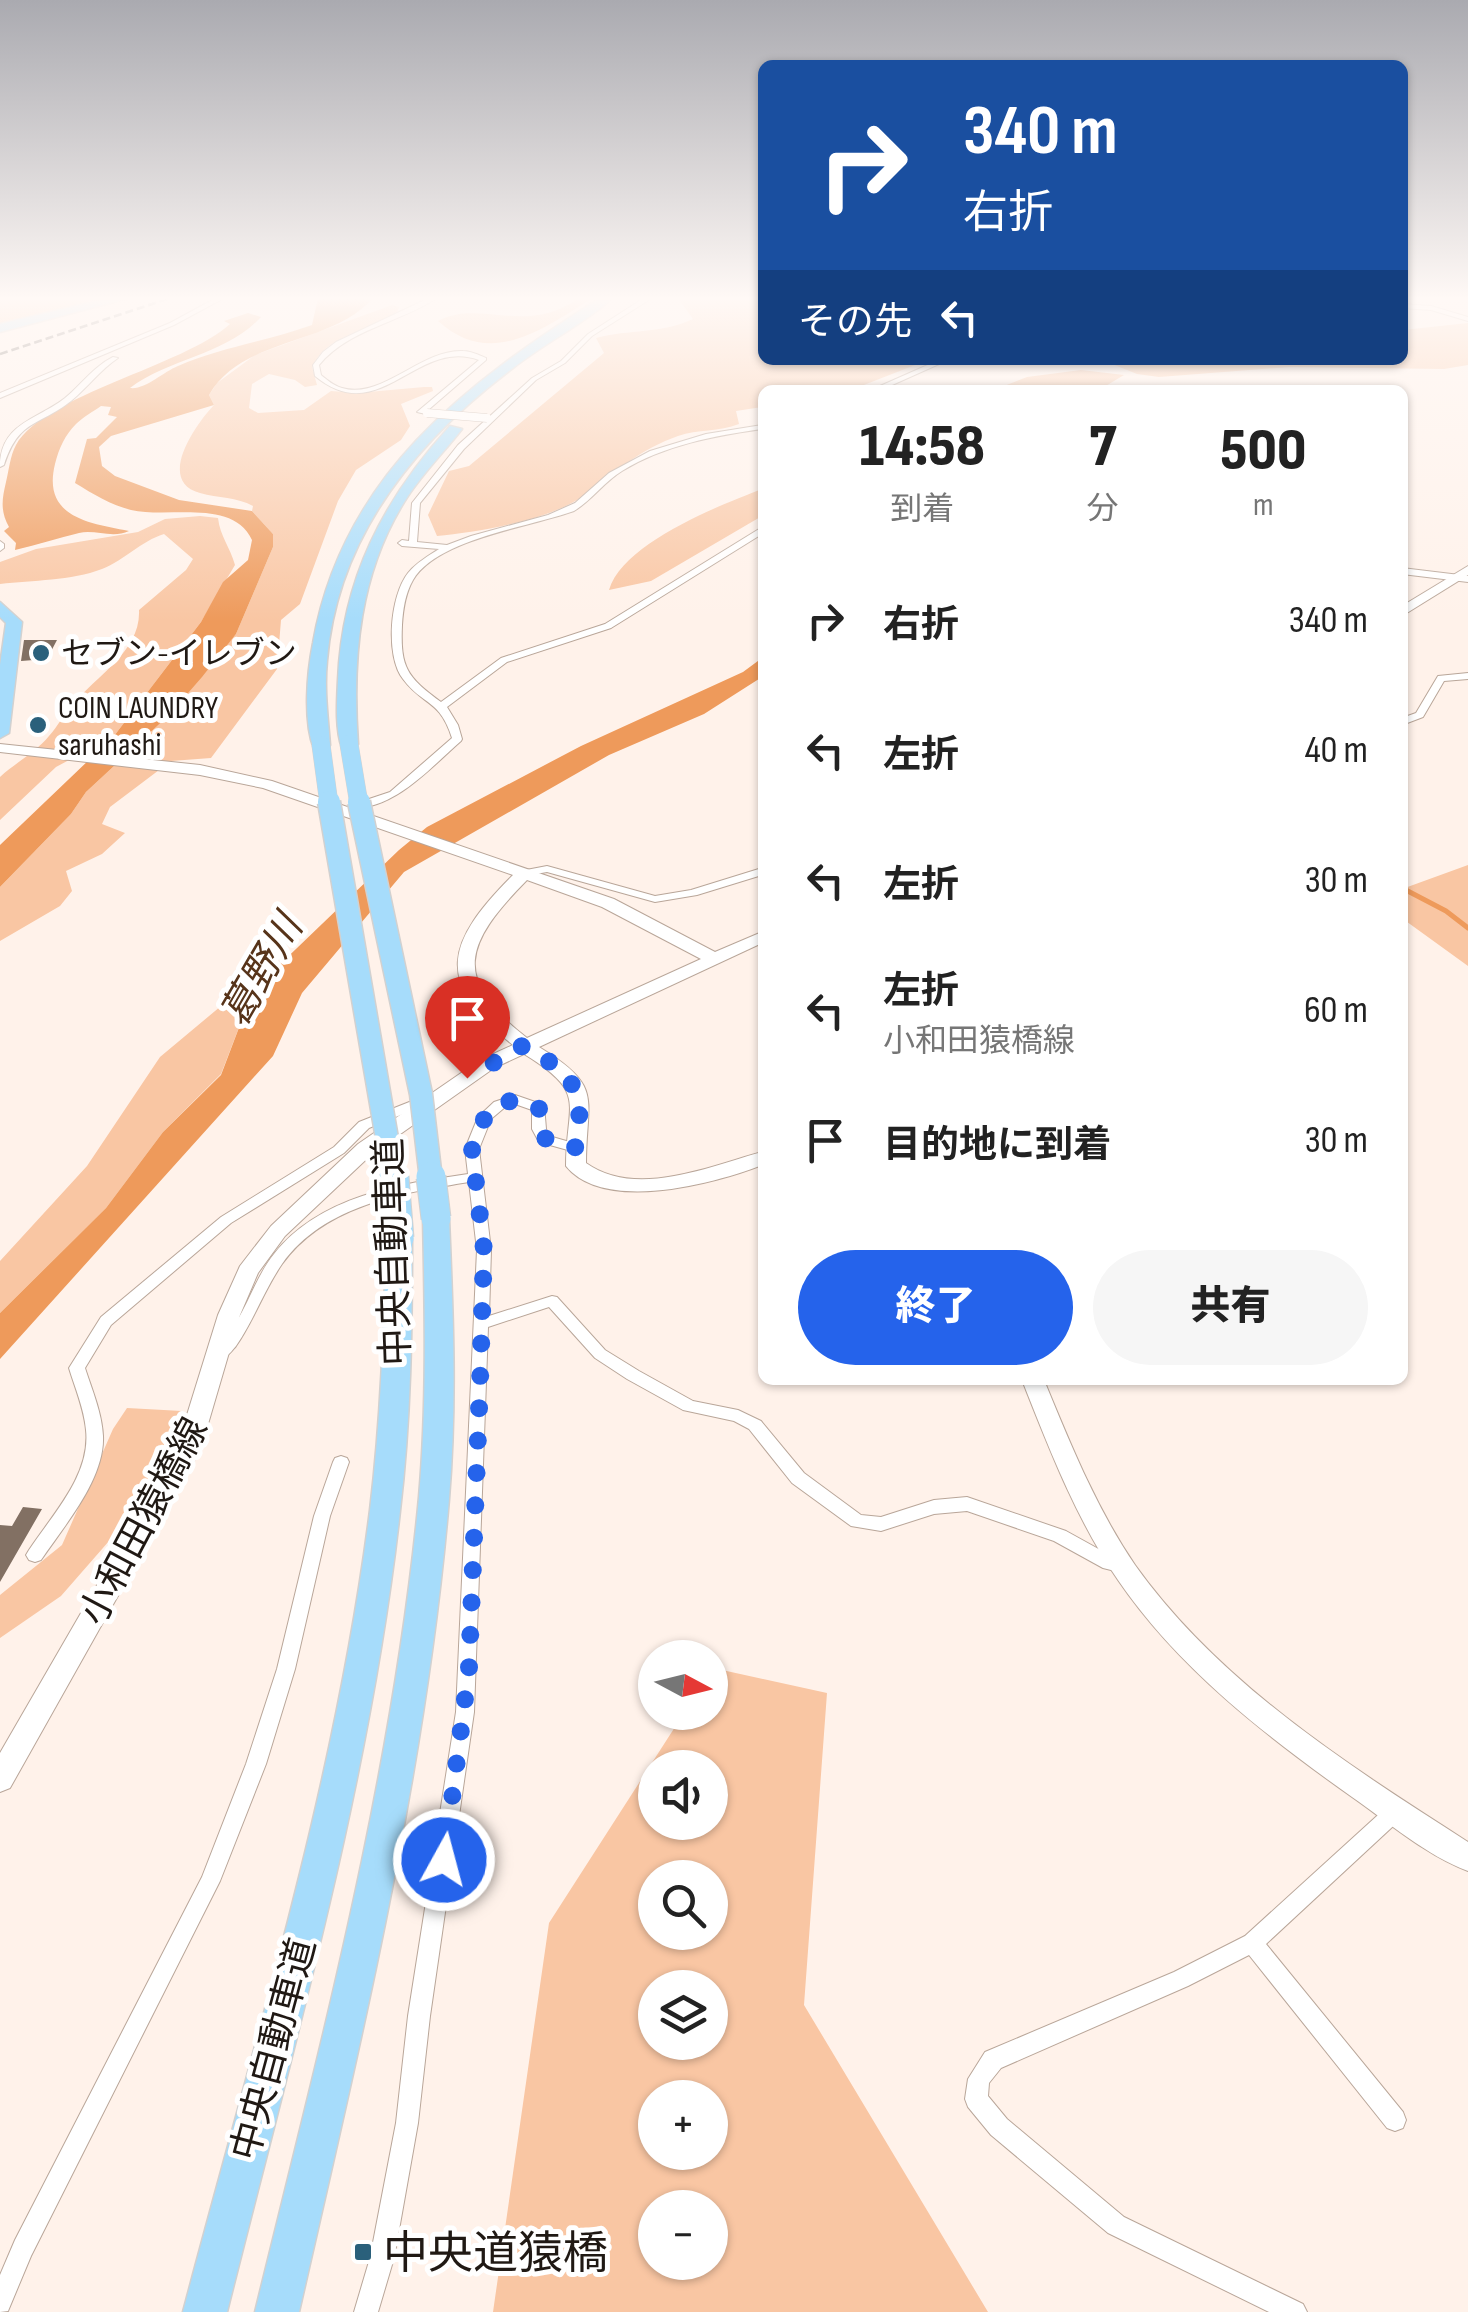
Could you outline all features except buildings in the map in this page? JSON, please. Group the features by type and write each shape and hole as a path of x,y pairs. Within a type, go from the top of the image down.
{"highway":[{"name":"中央自動車道","path":"205,2312 304,1928 361,1651 390,1467 399,1338 399,1238 386,1097 334,840 321,745 318,689 322,628 338,572 363,516 396,468 460,406"},
{"name":"中央自動車道","path":"277,2312 368,1914 420,1636 439,1426 441,1318 436,1218 422,1094 364,835 349,744 346,660 362,573 394,505 435,450 481,406"},
{"path":"0,607 14,622 0,733"}],"street":[{"path":"0,465 4,448 27,421 56,406"},
{"path":"428,406 421,412 491,418"},
{"path":"449,548 407,542 416,503 446,463 504,406"},
{"path":"345,810 394,794 456,743 443,705 408,679 400,667 400,604 410,578 449,548 573,508 615,472 672,445 707,435 758,429"},
{"path":"443,705 504,660 608,626 758,533"},
{"path":"1408,571 1465,576"},
{"path":"1408,609 1465,576"},
{"path":"1408,720 1420,715 1442,678 1468,676"},
{"path":"0,748 200,770 267,784 516,870 644,920 713,958"},
{"path":"516,870 548,869 655,899 671,899 683,892 758,872"},
{"path":"516,870 480,919 468,942 464,962 476,1000 524,1045 562,1070 576,1086 581,1117 576,1166 582,1173 618,1185 714,1173 758,1159"},
{"name":"小和田猿橋線","path":"0,1780 189,1448 236,1300 261,1250 343,1166 447,1091 524,1045 758,939"},
{"path":"35,1555 88,1469 95,1444 93,1420 77,1368 106,1321 226,1220 339,1150 364,1125 447,1091"},
{"path":"366,2312 402,2154 422,1988 465,1712 484,1250 472,1149 479,1127 492,1110 510,1100 536,1104 541,1113 540,1134 551,1143 575,1148"},
{"path":"216,1359 236,1338 279,1258 308,1231 373,1195 476,1178"},
{"path":"481,1324 552,1301 600,1354 632,1375 689,1406 738,1416 754,1425 798,1478 865,1524 881,1524 945,1504 966,1504 1060,1536 1108,1564 1124,1566"},
{"path":"1035,1385 1057,1444 1124,1566 1143,1594 1203,1662 1259,1714 1468,1858"},
{"path":"0,2304 23,2248 210,1881 256,1764 286,1670 322,1516 341,1462"},
{"path":"1295,2312 1116,2224 999,2127 976,2099 979,2079 993,2060 1181,1979 1252,1943 1396,1812"},
{"path":"1252,1943 1395,2120"}],"shaded area":[{"path":"65,406 211,406 111,436 99,447 102,466 115,476 179,500 252,511 273,534 273,547 236,634 202,677 168,716 86,792 71,814 0,887 0,845 114,736 201,622 223,582 248,560 252,540 243,527 215,514 131,510 75,483 87,439 96,438 117,417 108,415 111,407 101,406 76,424 63,442 55,464 55,496 62,506 84,520 129,531 79,533 15,550 16,543 4,531 9,527 3,505 10,463 16,445 32,427"},
{"path":"213,406 249,406 258,413 304,410 310,406 402,406 410,426 401,440 356,470 338,501 300,604 281,620 277,669 211,758 171,761 110,807 102,824 125,833 102,854 66,871 72,891 60,906 0,941 0,887 71,814 86,792 168,716 236,634 273,547 273,534 252,511 253,506 187,487 180,465 198,426"},
{"path":"541,406 758,406 736,411 739,424 686,434 653,447 586,494 554,511 494,528 437,536 428,515 449,471 469,466"},
{"path":"758,491 758,518 651,581 609,590 633,557 698,516"},
{"path":"218,518 235,565 201,622 114,736 56,767 0,820 0,777 44,742 73,704 115,662 133,638 139,610 186,570 193,559 164,534 110,565 78,576 0,584 0,562 36,549 138,532 165,519"},
{"path":"758,661 758,680 704,714 609,755 404,872 302,993 273,1056 0,1359 0,1313 106,1208 163,1132 221,1075 248,1004 271,973 399,850 427,827 581,746 743,672"},
{"path":"1468,865 1468,966 1408,923 1408,887"},
{"path":"227,1001 248,1004 221,1074 163,1132 106,1208 0,1313 0,1261 87,1166 160,1057"},
{"path":"127,1408 182,1411 170,1463 151,1493 61,1596 0,1638 0,1595 62,1545 113,1429"},
{"path":"728,1671 827,1693 804,2005 988,2312 493,2312 549,1923 638,1785 638,1840 728,1840 728,1750 660,1750 673,1730 728,1730"}],"waterway":[{"path":"1408,891 1468,928"}],"place":[{"name":"セブン-イレブン","path":"41,653"},
{"name":"COIN LAUNDRY saruhashi","path":"38,725"},
{"name":"中央道猿橋","path":"363,2252"}],"route":[{"path":"444,1860 465,1712 473,1579 484,1250 472,1149 485,1117 510,1100 536,1104 541,1113 540,1134 551,1143 575,1148 581,1117 576,1086 562,1070 524,1045 467,1078"}],"water label":[{"name":"葛野川","path":"261,970"}]}
